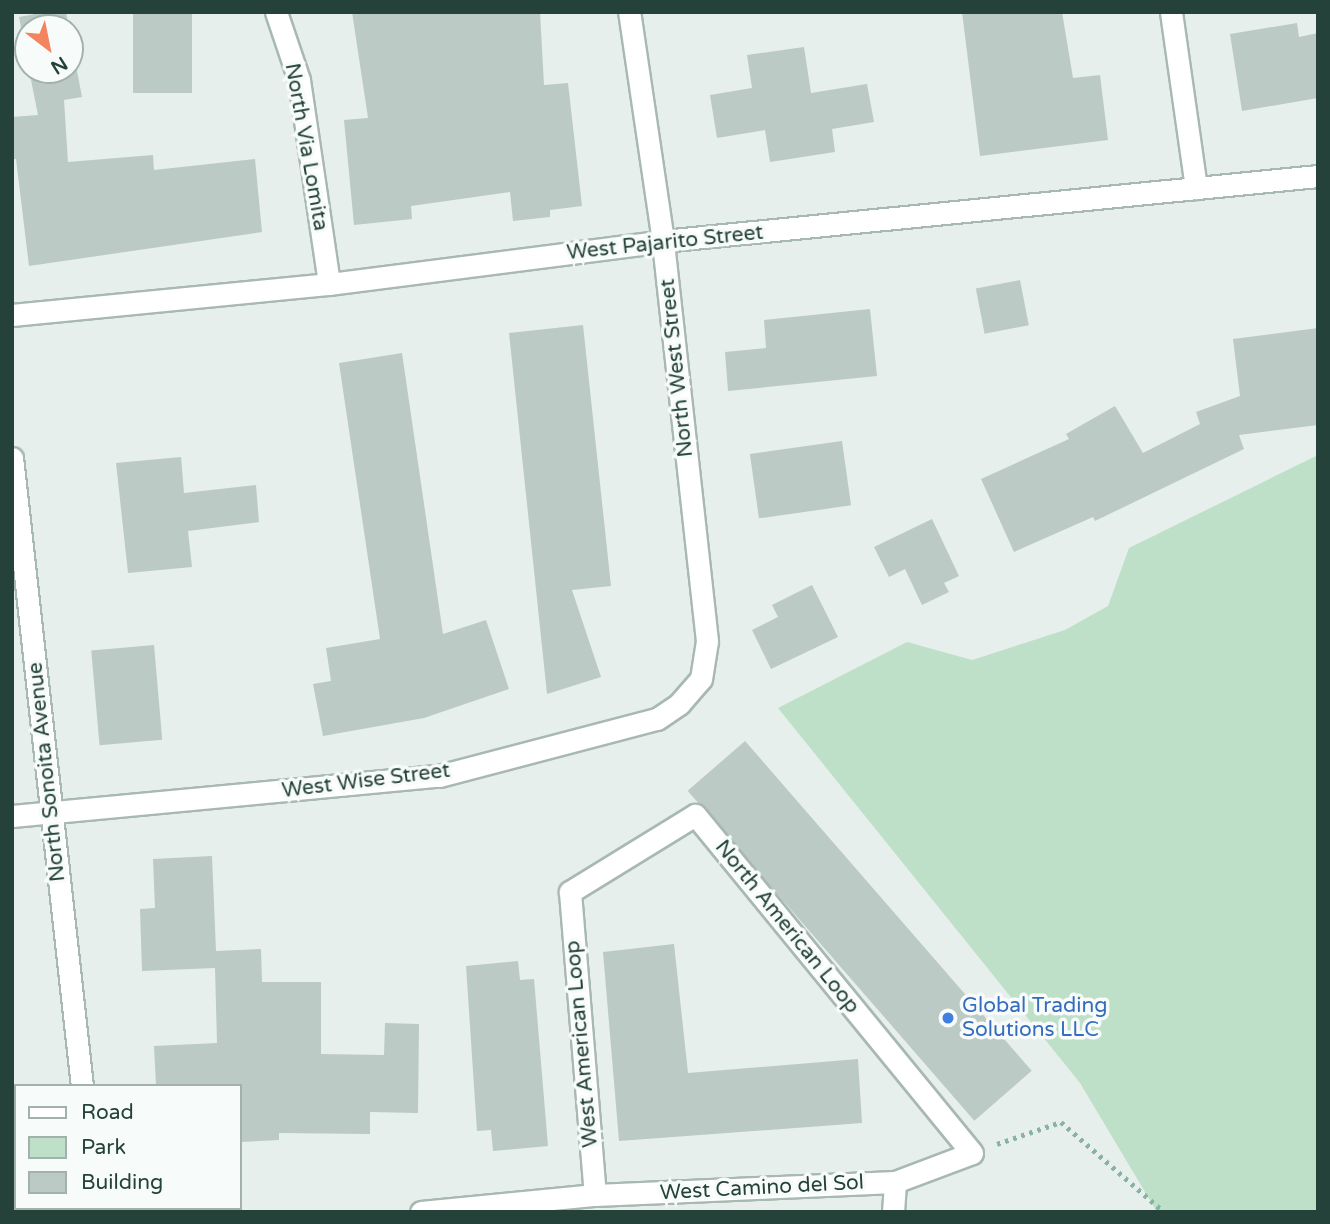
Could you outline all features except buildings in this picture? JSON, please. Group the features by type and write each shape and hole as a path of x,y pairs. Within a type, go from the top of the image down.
{"street":[{"name":"North Via Lomita","path":"276,12 299,80 329,284"},
{"name":"North West Street","path":"629,12 663,242 707,641"},
{"path":"1171,12 1196,188"},
{"name":"West Pajarito Street","path":"12,315 329,284 663,242 1318,176"},
{"name":"North Sonoita Avenue","path":"12,458 82,1084"},
{"name":"West Wise Street","path":"12,816 439,775 657,719 679,704 701,679 707,641"},
{"name":"North American Loop","path":"570,892 695,815 972,1153"},
{"name":"West American Loop","path":"570,892 594,1195"},
{"name":"West Camino del Sol","path":"421,1212 594,1195 895,1182 972,1153"},
{"path":"893,1212 895,1182"}],"path":[{"path":"972,1153 1061,1122 1164,1212"}],"green space":[{"path":"1318,455 1318,1212 1157,1212 1080,1083 778,708 907,642 972,660 1065,630 1108,606 1129,548"}],"place":[{"name":"Global Trading Solutions LLC","path":"948,1018"}]}
